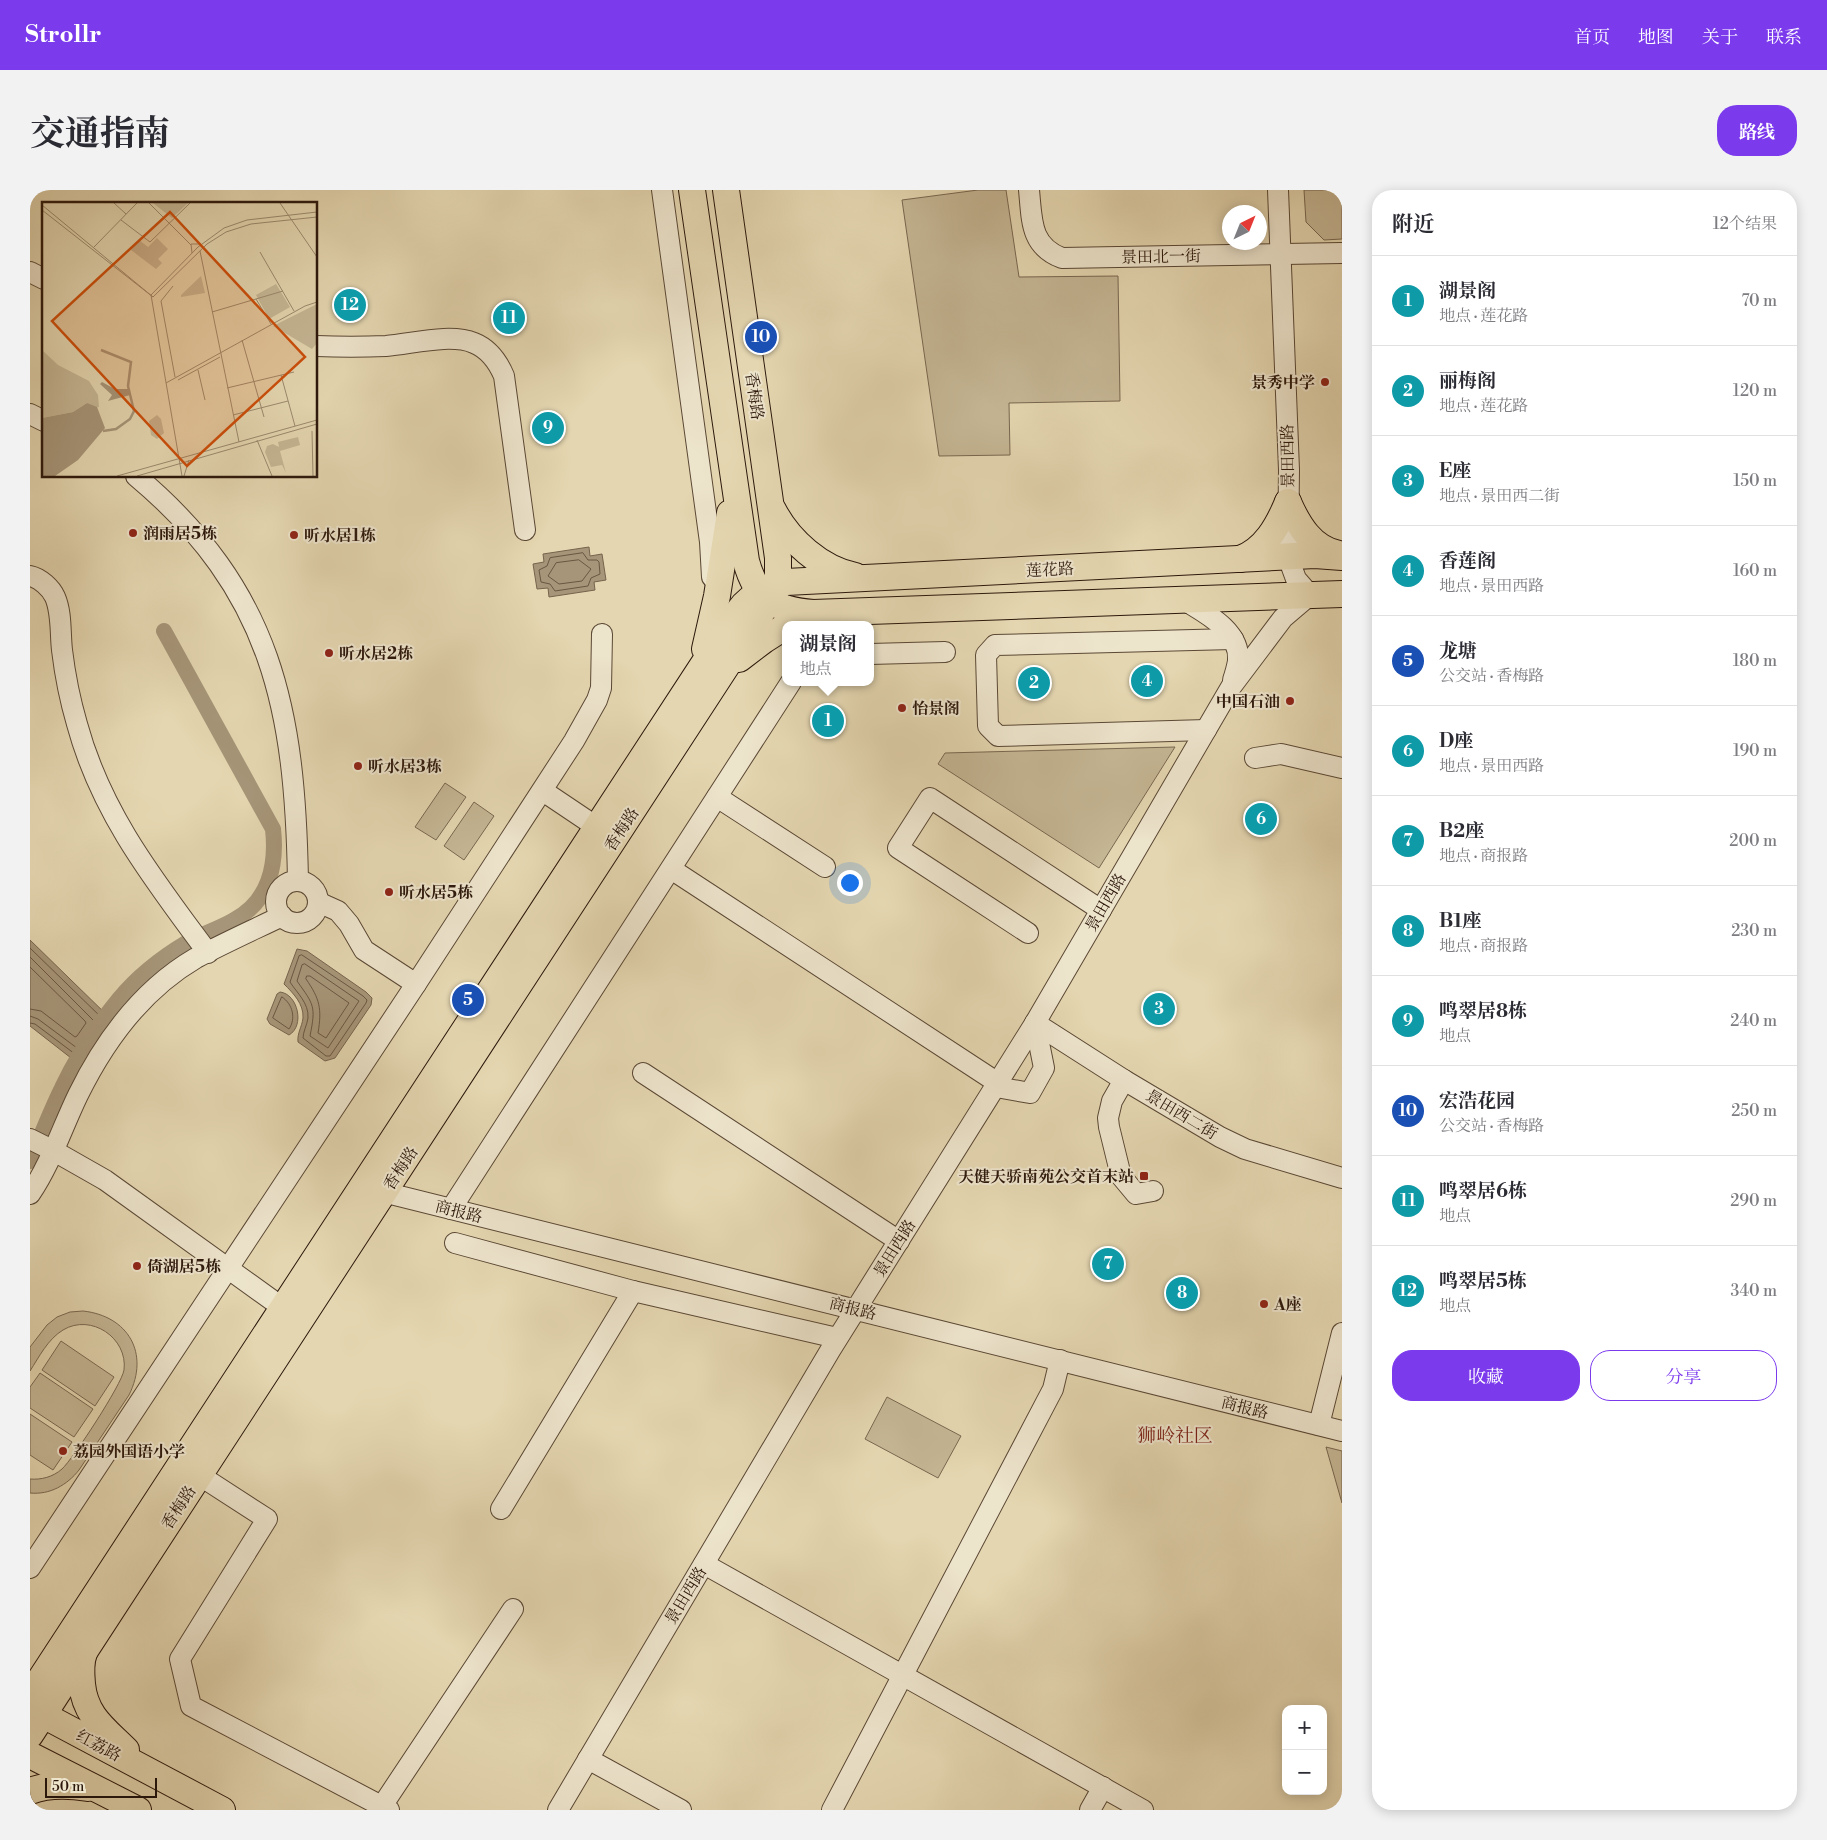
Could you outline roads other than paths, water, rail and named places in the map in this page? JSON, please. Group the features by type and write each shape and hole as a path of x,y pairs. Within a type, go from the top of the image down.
{"main road":[{"name":"香梅路","path":"692,190 746,561 751,576 768,592"},
{"name":"香梅路","path":"33,1713 86,1649 199,1475 374,1190 606,833 703,675 768,592 778,558 726,190"},
{"path":"703,675 725,551 732,467"},
{"path":"770,502 776,516 786,530 810,554 837,570 851,575 871,578"},
{"path":"1288,502 1299,526 1312,540 1329,551 1342,556"},
{"path":"1240,559 1253,553 1262,545 1279,522 1288,502"},
{"name":"莲花路","path":"768,592 871,578 1315,555 1342,556"},
{"path":"984,572 978,576 974,583 976,598 984,606"},
{"path":"768,592 794,610 813,613 1342,594"},
{"path":"795,621 813,613"},
{"path":"703,675 758,644 782,628"},
{"name":"香梅路","path":"33,1713 75,1625 283,1308 374,1190"},
{"path":"30,1660 58,1642 75,1625"},
{"path":"86,1649 81,1672 86,1706 95,1720 146,1770"},
{"name":"红荔路","path":"33,1713 222,1810"},
{"path":"30,1754 138,1810"},
{"path":"30,1791 50,1786 71,1785 99,1790"}],"street":[{"path":"662,190 712,568 703,675"},
{"name":"景田北一街","path":"1029,190 1032,216 1038,240 1048,251 1062,258 1342,253"},
{"name":"景田西路","path":"558,1810 838,1338 1035,1022 1231,687 1283,618 1310,595 1296,579 1288,557 1289,470 1278,190"},
{"path":"30,272 42,278"},
{"path":"318,346 386,346 452,338 474,343 493,356 504,376 525,530"},
{"path":"30,414 42,420"},
{"path":"138,478 179,514 216,558 246,607 262,642 278,687 291,756 298,840 298,882"},
{"path":"30,576 46,584 55,596 59,610 62,649 68,687 77,725 105,798 122,832 143,866 208,953"},
{"path":"1184,600 1215,620 1233,639"},
{"path":"30,1568 416,984 574,741 597,700 601,688 602,634"},
{"path":"1206,730 998,736 988,726 986,655 995,645 1233,639"},
{"name":"景田西路","path":"1231,687 1238,661 1233,639"},
{"path":"874,654 945,652"},
{"path":"452,1209 788,686"},
{"path":"1255,758 1281,754 1342,768"},
{"path":"542,791 606,833"},
{"path":"717,797 825,867"},
{"path":"1028,933 898,848 930,798 1101,910"},
{"path":"671,869 997,1085 1030,1093 1044,1068 1035,1022"},
{"path":"292,882 298,882 311,887 317,895 318,902 314,914 304,922 292,922 282,916 278,909 277,902 280,892 292,882"},
{"path":"318,902 338,911 349,924 364,950 416,984"},
{"path":"30,1194 44,1174 82,1086 100,1055 120,1026 148,994 171,975 208,953 282,916"},
{"name":"景田西二街","path":"1035,1022 1124,1080 1232,1144 1342,1178"},
{"path":"643,1073 899,1242"},
{"path":"1124,1080 1112,1101 1108,1118 1121,1176 1136,1194 1153,1191"},
{"path":"30,1139 105,1180 283,1308"},
{"name":"商报路","path":"374,1190 1342,1431"},
{"path":"455,1243 633,1291 838,1338"},
{"path":"501,1509 633,1291"},
{"path":"1319,1425 1342,1333"},
{"path":"832,1810 1053,1389 1060,1360"},
{"path":"199,1475 267,1519 180,1659 191,1706 386,1808 514,1610"},
{"path":"704,1564 1143,1810"},
{"path":"588,1759 681,1810"},
{"path":"1090,1810 1102,1787"}],"water":[{"path":"589,547 590,556 602,554 606,580 594,582 595,590 549,597 548,588 537,589 533,564 544,562 543,554"},
{"path":"30,940 111,1019 80,1065 30,1026"},
{"path":"297,949 307,951 372,998 371,1005 335,1058 325,1061 298,1042 303,1018 302,1008 284,984"},
{"path":"280,992 291,998 297,1011 297,1025 289,1035 270,1024 267,1019 277,994"}],"waterway":[{"path":"30,1161 74,1064 95,1031 119,999 142,975 168,955 192,940 246,912 263,893 272,869 274,856 273,829 164,631"}],"place":[{"name":"鸣翠居5栋","path":"350,305"},
{"name":"鸣翠居6栋","path":"509,318"},
{"name":"宏浩花园","path":"761,337"},
{"name":"景秀中学","path":"1325,382"},
{"name":"鸣翠居8栋","path":"548,428"},
{"name":"润雨居5栋","path":"133,533"},
{"name":"听水居1栋","path":"294,535"},
{"name":"听水居2栋","path":"329,653"},
{"name":"香莲阁","path":"1147,681"},
{"name":"丽梅阁","path":"1034,683"},
{"name":"中国石油","path":"1290,701"},
{"name":"怡景阁","path":"902,708"},
{"name":"湖景阁","path":"828,721"},
{"name":"听水居3栋","path":"358,766"},
{"name":"D座","path":"1261,819"},
{"name":"听水居5栋","path":"389,892"},
{"name":"龙塘","path":"468,1000"},
{"name":"E座","path":"1159,1009"},
{"name":"天健天骄南苑公交首末站","path":"1144,1176"},
{"name":"B2座","path":"1108,1264"},
{"name":"倚湖居5栋","path":"137,1266"},
{"name":"B1座","path":"1182,1293"},
{"name":"A座","path":"1264,1304"},
{"name":"荔园外国语小学","path":"63,1451"}],"district":[{"name":"狮岭社区","path":"1175,1435"}]}
